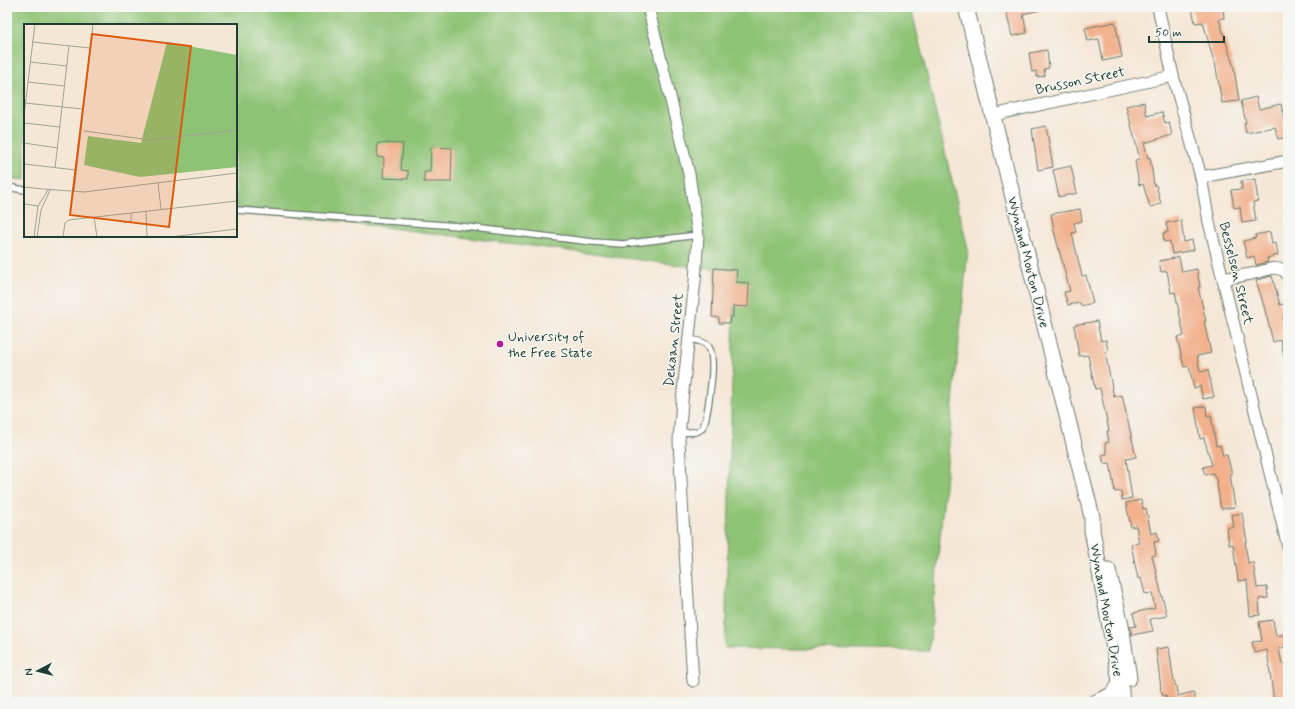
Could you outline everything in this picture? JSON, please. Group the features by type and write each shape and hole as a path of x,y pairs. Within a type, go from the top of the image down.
{"street":[{"name":"Dekaan Street","path":"648,7 689,174 698,235 680,432 682,518 693,681"},
{"name":"Wynand Mouton Drive","path":"966,7 1092,517 1092,530 1116,629 1127,702"},
{"name":"Besselsen Street","path":"1158,7 1173,76 1201,177 1208,222 1287,534 1288,547"},
{"name":"Brusson Street","path":"993,115 1173,76"},
{"path":"1201,177 1288,161"},
{"path":"1223,279 1274,268 1284,270 1288,276"},
{"name":"Wynand Mouton Drive","path":"1116,629 1120,683 1127,702"},
{"path":"1096,702 1112,695 1117,690 1120,683"},
{"path":"1091,702 1127,702"}],"lane":[{"path":"7,187 24,190"},
{"path":"237,210 458,226 586,241 616,243 644,242 698,235"},
{"path":"680,432 696,432 701,429 705,423 710,392 711,352 708,346 703,342 688,339"}],"green space":[{"path":"7,7 911,7 968,249 929,651 725,648 734,303 725,271 237,208 237,24 24,24 24,180 7,178"}],"building":[{"path":"1005,7 1039,7 1040,10 1023,14 1027,33 1012,36"},
{"path":"1192,7 1223,7 1224,18 1219,19 1234,68 1239,101 1222,103 1215,62 1203,22 1195,23"},
{"path":"1115,22 1122,57 1103,61 1099,39 1088,41 1085,28"},
{"path":"1047,50 1049,68 1044,69 1045,76 1037,77 1036,71 1032,72 1029,53"},
{"path":"1256,97 1259,109 1281,104 1288,137 1278,139 1275,127 1246,133 1244,123 1246,123 1241,101"},
{"path":"1144,102 1147,116 1162,112 1165,123 1169,122 1172,135 1144,143 1148,158 1150,157 1154,185 1156,185 1161,204 1150,207 1143,184 1139,185 1135,160 1140,159 1126,106"},
{"path":"1046,126 1053,167 1038,170 1032,129"},
{"path":"378,143 403,144 401,170 408,171 408,179 383,178 384,158 377,157"},
{"path":"431,147 452,148 451,182 424,182 424,172 430,172"},
{"path":"1071,166 1077,193 1059,197 1053,170"},
{"path":"1255,179 1258,201 1253,202 1256,221 1242,223 1240,207 1234,208 1231,190 1242,189 1241,181"},
{"path":"1080,209 1082,221 1074,223 1076,232 1072,233 1082,276 1086,275 1093,303 1081,306 1080,303 1068,305 1064,292 1070,291 1051,214"},
{"path":"1181,220 1184,242 1192,240 1194,250 1172,254 1170,241 1164,242 1163,233 1168,232 1166,223"},
{"path":"1270,232 1272,244 1276,243 1278,255 1267,258 1268,262 1256,265 1254,256 1247,258 1243,241 1256,238 1255,235"},
{"path":"1179,257 1182,272 1197,269 1200,287 1198,287 1206,321 1204,321 1211,353 1197,356 1200,372 1208,370 1214,397 1203,399 1200,386 1194,388 1189,366 1184,367 1177,337 1184,336 1175,292 1171,293 1167,271 1161,272 1159,261"},
{"path":"714,268 737,270 736,282 749,283 748,307 733,306 733,317 730,317 729,323 719,323 719,318 712,317"},
{"path":"1272,276 1280,305 1288,303 1288,316 1283,317 1288,337 1288,357 1284,358 1281,340 1273,342 1256,280"},
{"path":"1097,321 1101,341 1106,340 1108,351 1105,352 1114,397 1122,395 1136,457 1126,459 1132,498 1122,500 1121,491 1115,492 1110,463 1104,464 1102,455 1107,454 1105,443 1109,442 1107,431 1109,431 1100,388 1095,389 1088,355 1079,356 1074,325"},
{"path":"1206,406 1207,416 1211,415 1216,446 1220,445 1223,456 1227,455 1232,474 1230,474 1235,507 1221,509 1216,478 1213,473 1205,475 1203,467 1212,465 1204,438 1200,439 1195,408"},
{"path":"1141,500 1143,509 1146,508 1151,534 1157,532 1159,541 1154,542 1156,555 1152,556 1167,616 1150,619 1153,631 1132,635 1130,627 1136,626 1133,613 1155,608 1152,593 1145,594 1141,578 1138,579 1131,544 1139,543 1136,526 1131,527 1126,503"},
{"path":"1242,513 1247,542 1245,542 1248,563 1253,562 1257,588 1267,587 1268,598 1259,599 1260,615 1250,616 1247,580 1238,581 1233,544 1229,545 1227,528 1234,527 1232,515"},
{"path":"1273,620 1276,636 1288,634 1288,647 1279,648 1282,664 1288,663 1288,702 1274,702 1267,650 1254,653 1252,642 1262,641 1259,622"},
{"path":"1169,647 1173,676 1178,696 1193,692 1196,702 1164,702 1164,699 1167,698 1166,695 1163,696 1160,688 1156,649"}],"place":[{"name":"University of the Free State","path":"500,344"}]}
